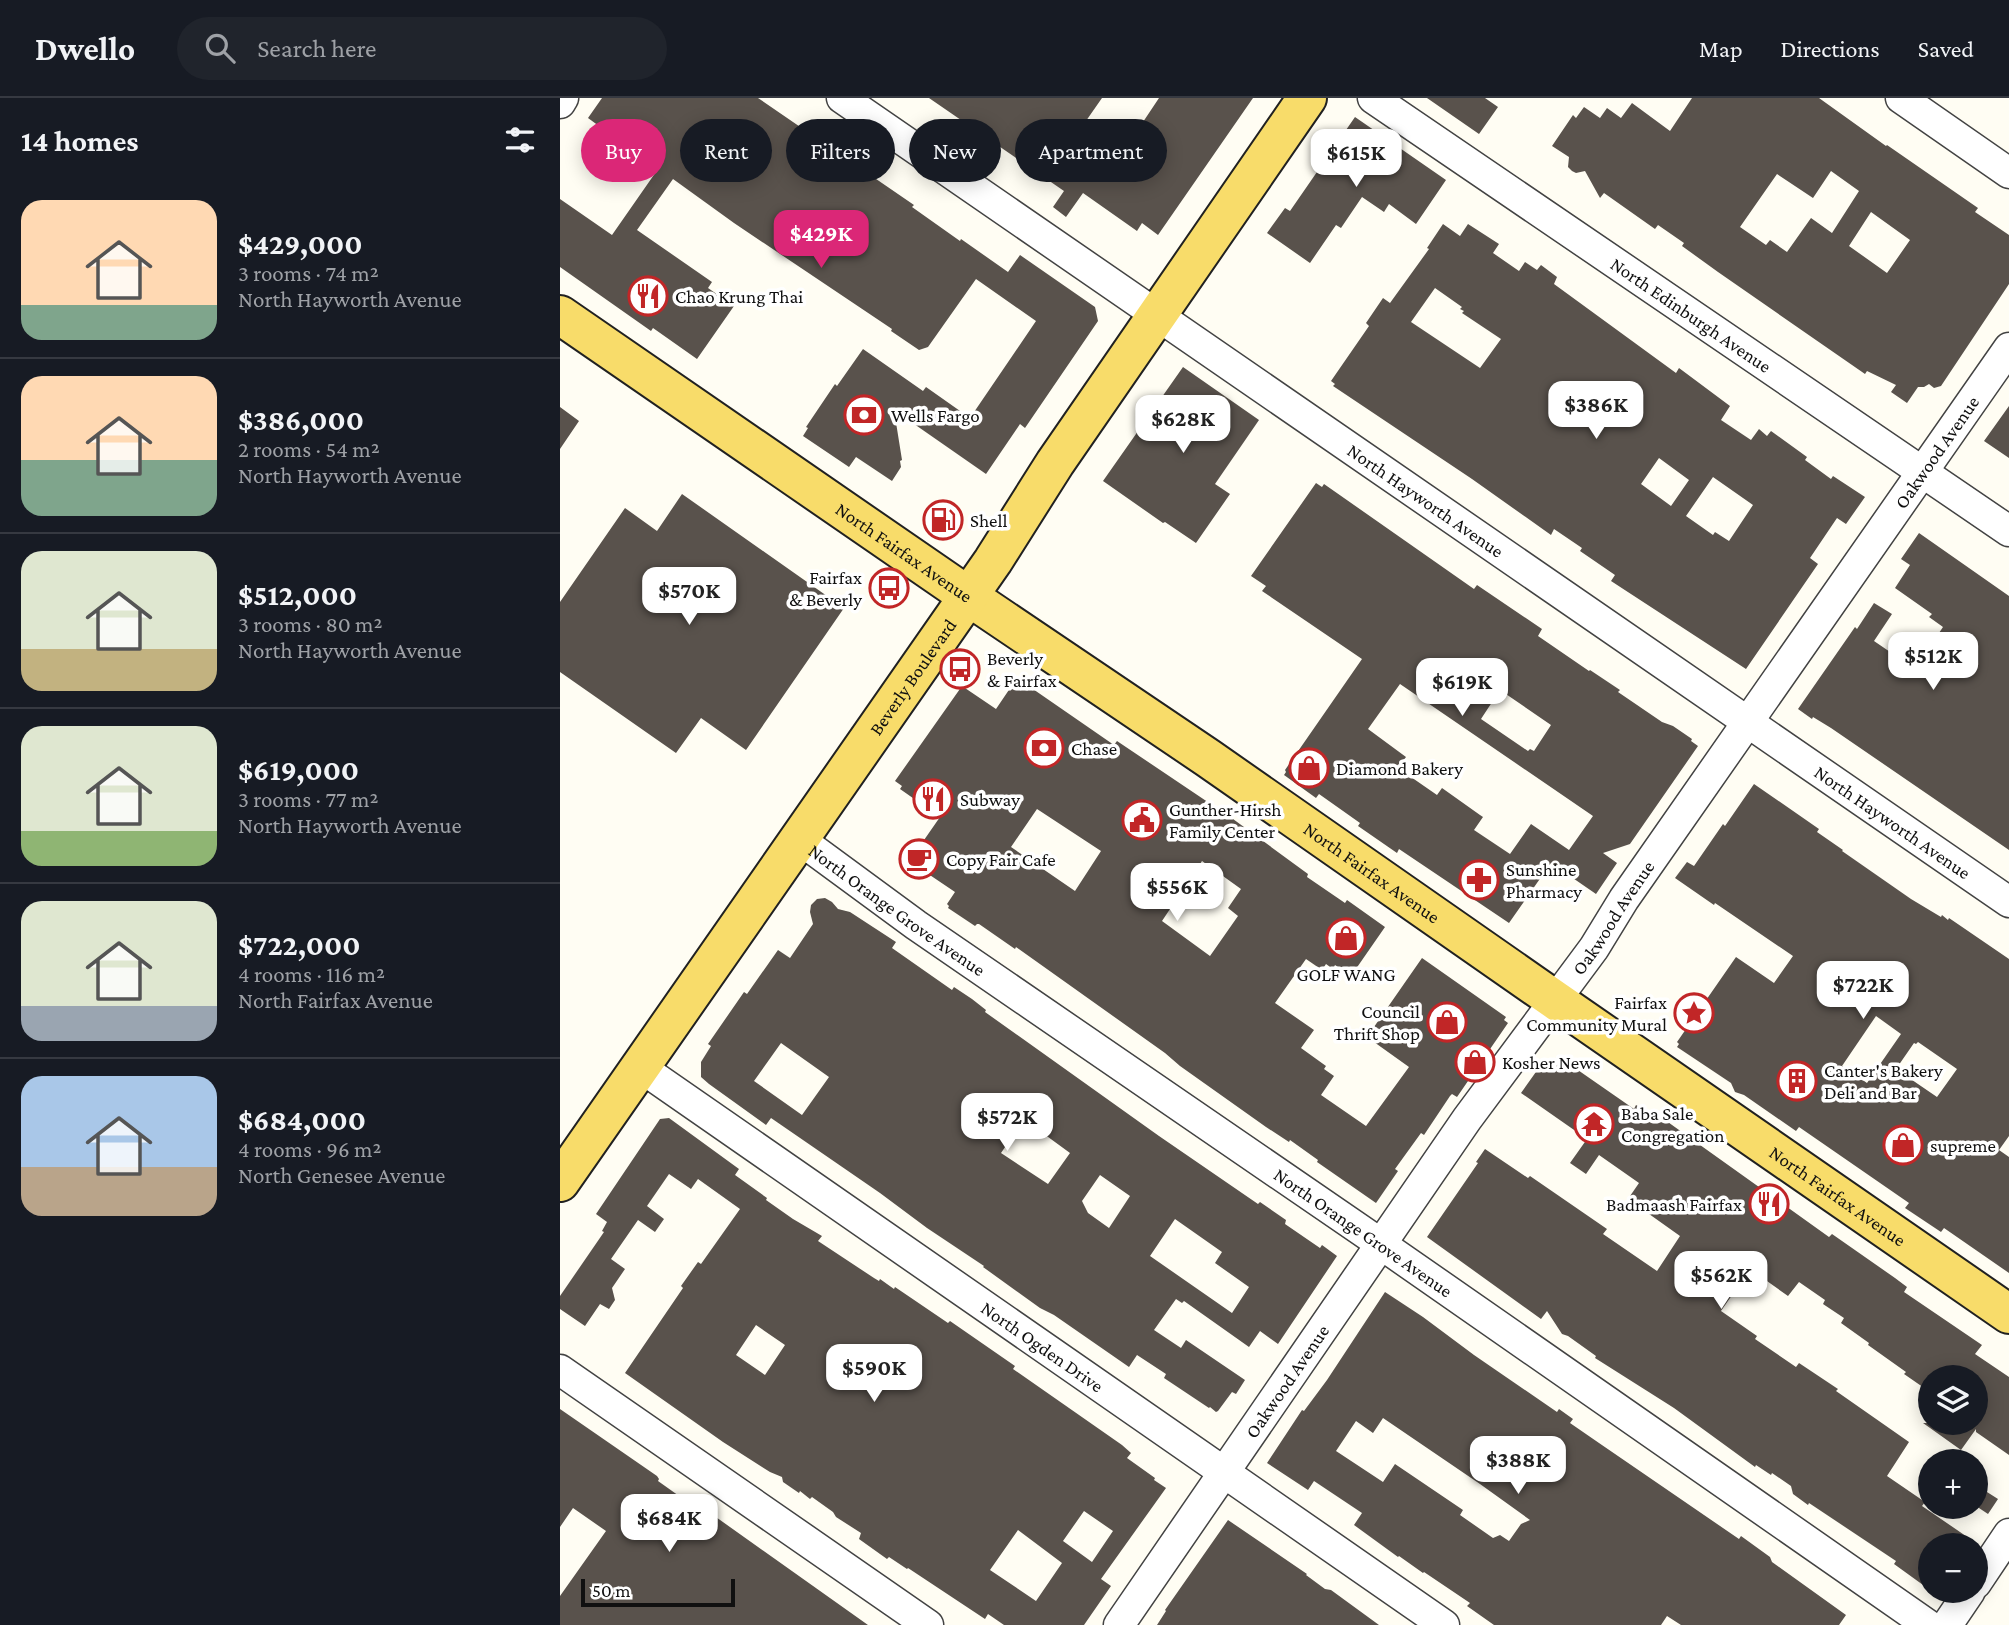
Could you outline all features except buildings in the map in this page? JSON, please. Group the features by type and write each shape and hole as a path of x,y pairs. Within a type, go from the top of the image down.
{"main road":[{"name":"Beverly Boulevard","path":"560,1182 1006,541 1055,463 1307,98"},
{"name":"North Fairfax Avenue","path":"560,315 1208,758 2009,1314"}],"street":[{"path":"560,103 563,98"},
{"name":"North Hayworth Avenue","path":"842,98 2009,902"},
{"name":"North Edinburgh Avenue","path":"1373,98 2009,531"},
{"path":"1900,98 2009,173"},
{"name":"Oakwood Avenue","path":"1119,1625 1467,1119 1587,958 1624,899 2009,348"},
{"name":"North Orange Grove Avenue","path":"799,839 916,925 1928,1625"},
{"name":"North Ogden Drive","path":"640,1067 1444,1625"},
{"path":"560,1370 928,1625"},
{"path":"1988,1565 2009,1534"},
{"path":"1947,1625 1962,1603"}],"place":[{"name":"Chao Krung Thai","path":"648,296"},
{"name":"Wells Fargo","path":"864,415"},
{"name":"Shell","path":"943,520"},
{"name":"Fairfax & Beverly","path":"889,588"},
{"name":"Beverly & Fairfax","path":"960,669"},
{"name":"Chase","path":"1044,748"},
{"name":"Diamond Bakery","path":"1309,768"},
{"name":"Subway","path":"933,799"},
{"name":"Gunther-Hirsh Family Center","path":"1142,820"},
{"name":"Copy Fair Cafe","path":"919,859"},
{"name":"Sunshine Pharmacy","path":"1479,880"},
{"name":"GOLF WANG","path":"1346,938"},
{"name":"Fairfax Community Mural","path":"1694,1013"},
{"name":"Council Thrift Shop","path":"1447,1022"},
{"name":"Kosher News","path":"1475,1062"},
{"name":"Canter's Bakery Deli and Bar","path":"1797,1081"},
{"name":"Baba Sale Congregation","path":"1594,1124"},
{"name":"supreme","path":"1903,1145"},
{"name":"Badmaash Fairfax","path":"1769,1204"}]}
